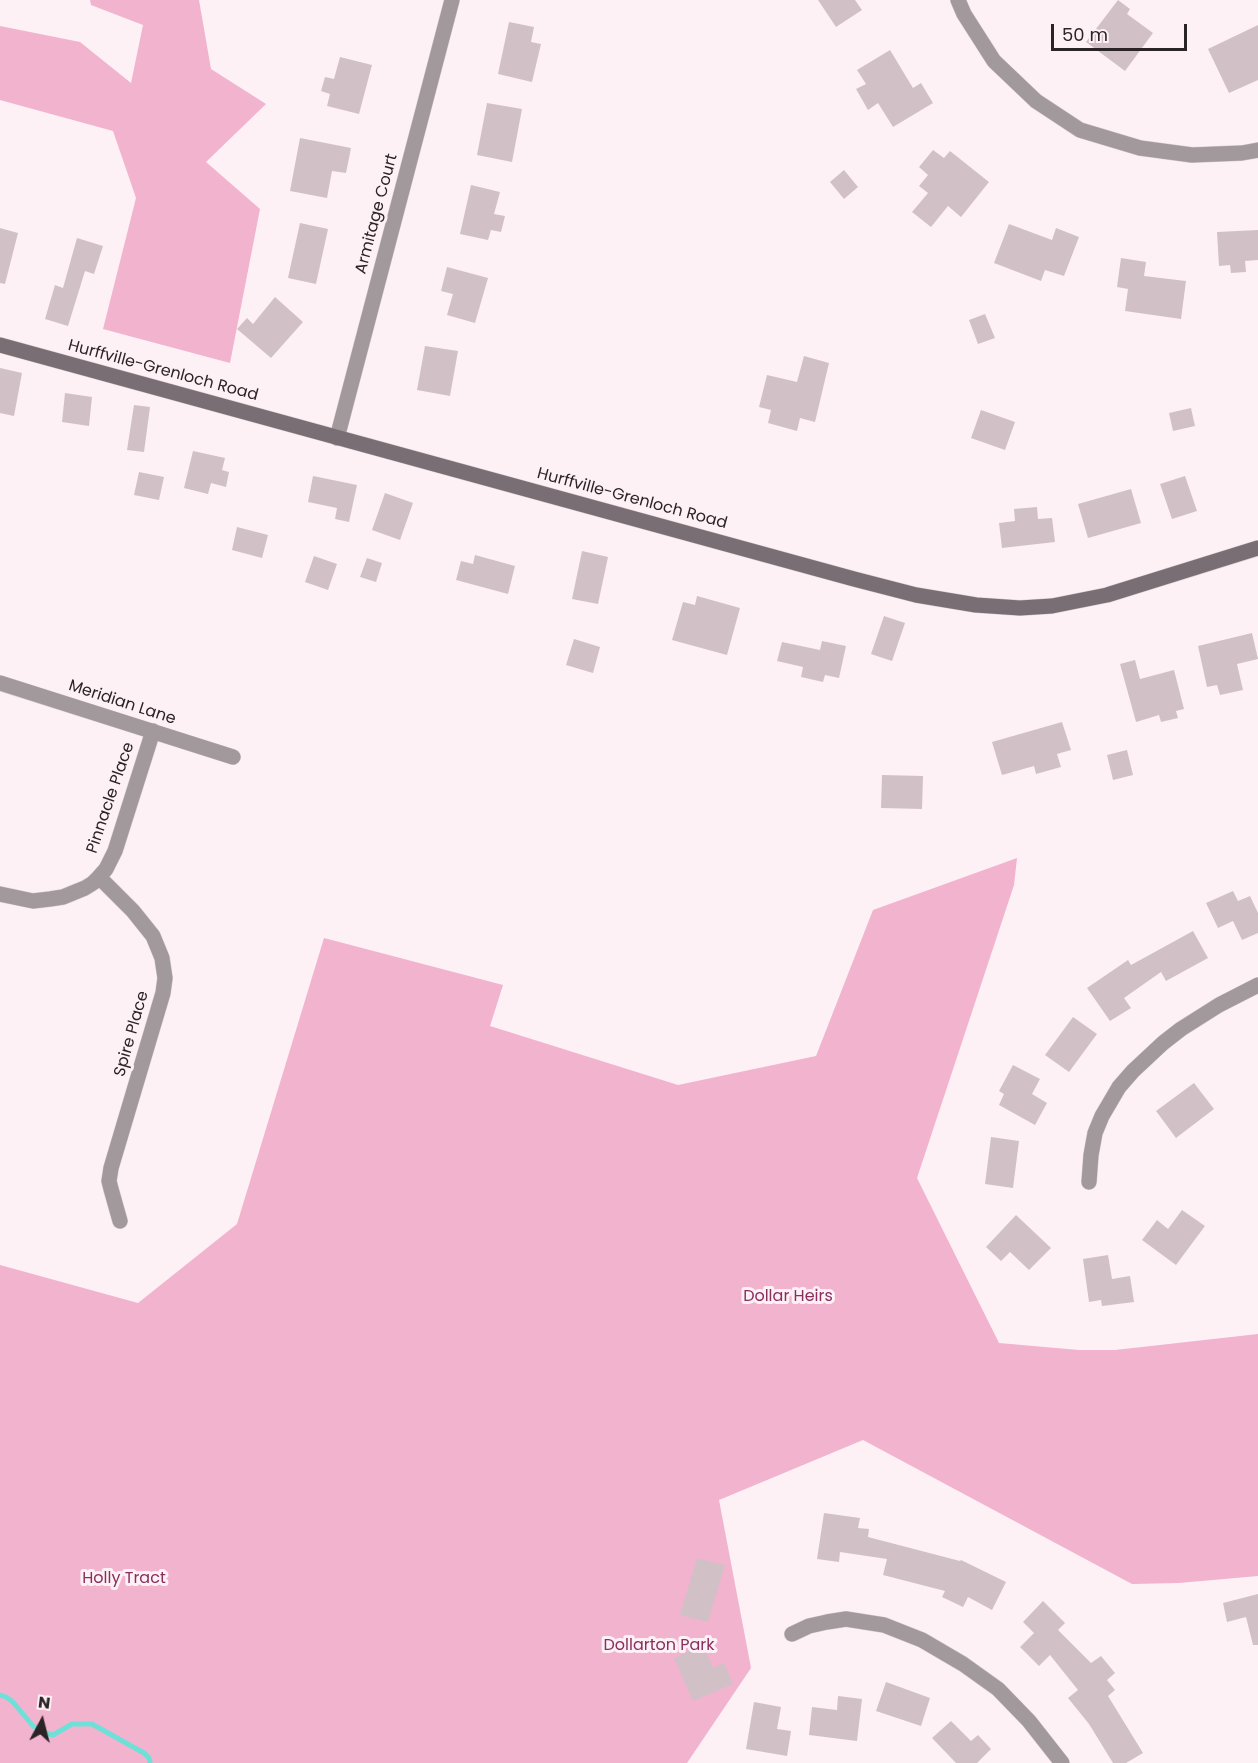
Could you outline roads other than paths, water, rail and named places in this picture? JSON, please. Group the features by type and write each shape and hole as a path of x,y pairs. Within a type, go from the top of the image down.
{"main road":[{"name":"Hurffville-Grenloch Road","path":"0,345 854,579 916,595 976,605 1020,608 1074,602 1107,595 1258,548"}],"street":[{"name":"Armitage Court","path":"337,438 452,0"},
{"path":"958,0 964,14 994,60 1036,101 1080,130 1140,148 1191,155 1242,153 1258,150"},
{"name":"Meridian Lane","path":"0,683 233,757"},
{"name":"Pinnacle Place","path":"0,894 33,901 63,897 93,884 106,869 115,851 153,731"},
{"name":"Spire Place","path":"99,877 134,911 153,936 162,958 165,978 160,1004 111,1168 109,1181 120,1221"},
{"path":"1089,1182 1091,1155 1098,1125 1110,1101 1133,1071 1163,1042 1181,1029 1219,1005 1258,985"},
{"path":"792,1634 818,1624 846,1619 884,1625 922,1640 956,1659 998,1689 1029,1721 1062,1763"}],"waterway":[{"path":"0,1695 12,1701 33,1726 46,1733 53,1735 72,1724 92,1724 144,1753 150,1763"}],"park label":[{"name":"Dollar Heirs","path":"788,1297"},
{"name":"Holly Tract","path":"124,1579"},
{"name":"Dollarton Park","path":"659,1646"}]}
